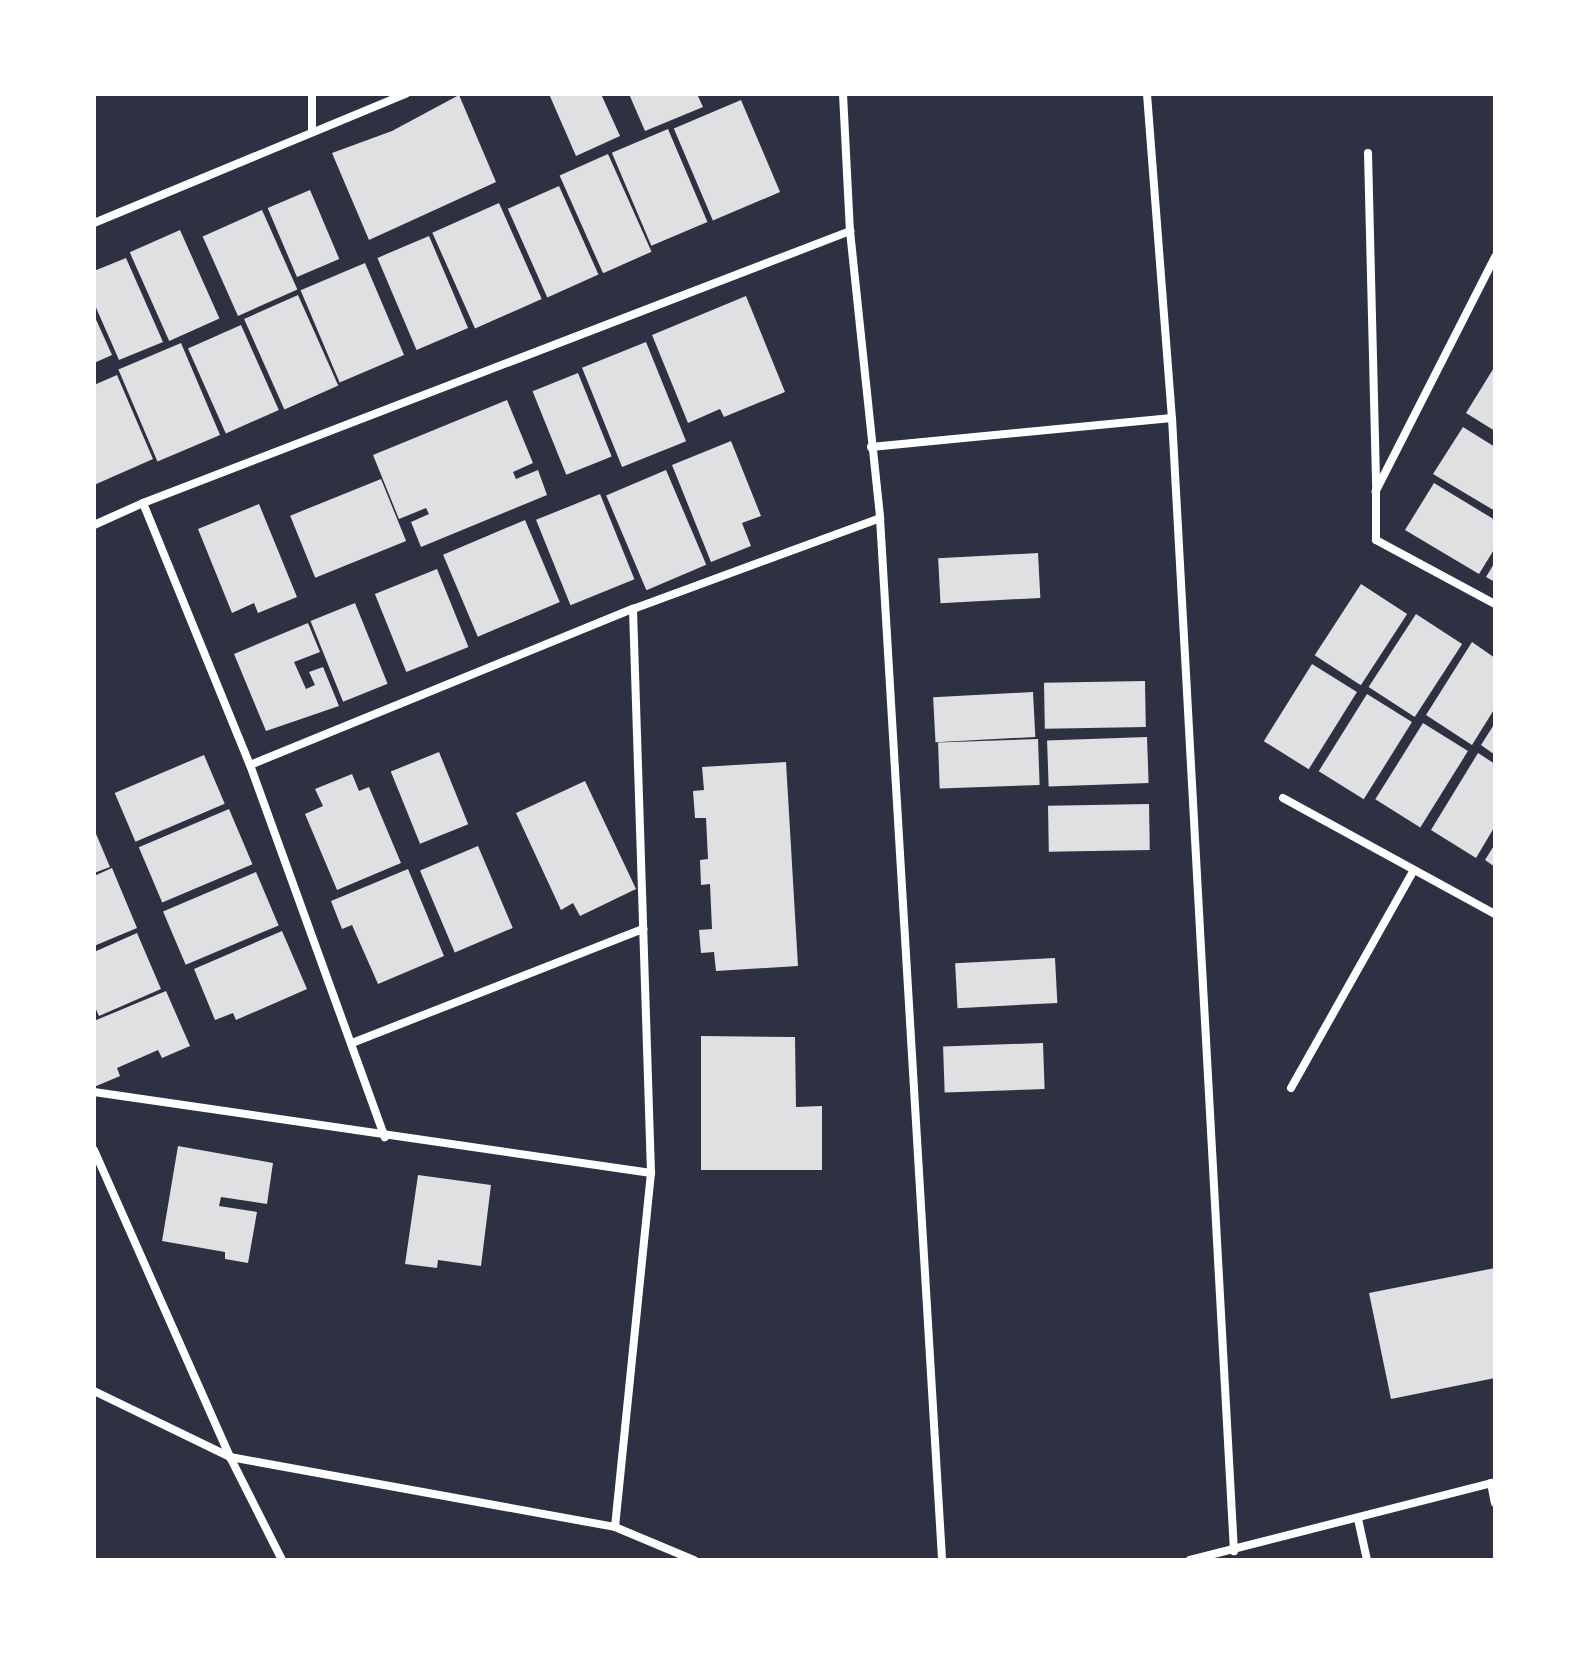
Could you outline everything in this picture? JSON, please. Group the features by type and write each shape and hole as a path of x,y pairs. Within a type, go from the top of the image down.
{"street":[{"path":"312,94 312,131"},
{"path":"94,223 406,94"},
{"path":"843,94 850,231 880,518 942,1560"},
{"path":"1147,94 1172,418 1234,1551"},
{"path":"1368,153 1376,540 1495,604"},
{"path":"94,525 143,503 850,231"},
{"path":"1376,491 1495,257"},
{"path":"871,447 1172,418"},
{"path":"143,503 250,765 385,1137"},
{"path":"250,765 633,609 880,518"},
{"path":"615,1527 651,1173 633,609"},
{"path":"1283,798 1495,914"},
{"path":"1291,1088 1414,870"},
{"path":"352,1043 643,929"},
{"path":"94,1092 385,1137 651,1173"},
{"path":"94,1150 230,1457 282,1560"},
{"path":"94,1391 230,1457 615,1527 694,1560"},
{"path":"1190,1560 1493,1483 1495,1503"},
{"path":"1358,1519 1367,1560"}],"building":[{"path":"549,94 601,94 620,136 576,156"},
{"path":"629,94 697,94 703,107 645,131"},
{"path":"459,95 496,182 369,240 332,153 392,131"},
{"path":"741,100 780,192 713,221 674,129"},
{"path":"668,129 707,222 651,246 612,153"},
{"path":"608,154 652,252 603,273 560,176"},
{"path":"559,186 598,275 547,297 508,209"},
{"path":"310,190 339,259 297,277 268,208"},
{"path":"499,203 542,299 475,329 432,233"},
{"path":"262,210 297,289 238,316 203,236"},
{"path":"180,230 219,319 169,341 130,252"},
{"path":"429,236 468,328 417,350 377,258"},
{"path":"126,258 163,342 119,360 94,303 94,271"},
{"path":"365,263 404,355 340,382 301,290"},
{"path":"298,295 338,385 284,409 244,319"},
{"path":"746,296 785,392 724,417 720,409 688,423 652,335"},
{"path":"94,315 112,355 94,363"},
{"path":"241,325 279,410 226,434 188,349"},
{"path":"646,342 686,441 622,467 582,368"},
{"path":"181,343 220,435 157,462 118,370"},
{"path":"1495,366 1495,431 1466,413"},
{"path":"578,373 612,456 566,475 533,391"},
{"path":"117,375 153,459 94,485 94,385"},
{"path":"507,400 533,463 513,472 516,479 538,470 547,495 421,547 411,522 429,514 426,508 399,519 373,455"},
{"path":"1463,427 1495,447 1495,511 1433,474"},
{"path":"731,441 761,516 742,523 751,546 711,562 672,465"},
{"path":"666,470 706,565 646,590 606,495"},
{"path":"381,479 406,541 315,578 290,516"},
{"path":"1434,483 1495,520 1495,548 1479,574 1405,530"},
{"path":"600,494 634,579 570,605 536,520"},
{"path":"259,504 297,597 258,613 254,603 232,613 198,529"},
{"path":"525,520 560,602 478,637 443,555"},
{"path":"1038,553 1040,598 940,603 938,558"},
{"path":"1495,562 1495,582 1486,577"},
{"path":"437,569 468,647 406,672 375,594"},
{"path":"1361,584 1407,614 1361,685 1315,655"},
{"path":"355,603 388,684 343,702 310,621"},
{"path":"1416,614 1462,644 1415,717 1369,687"},
{"path":"308,623 320,652 294,662 306,689 315,685 309,672 323,667 339,706 266,731 234,654"},
{"path":"1472,642 1495,658 1495,708 1472,745 1426,715"},
{"path":"1312,664 1357,692 1309,769 1264,741"},
{"path":"1145,681 1146,727 1045,729 1044,683"},
{"path":"1033,692 1035,737 935,742 933,697"},
{"path":"1367,694 1412,722 1364,799 1319,771"},
{"path":"1423,723 1468,751 1420,827 1375,799"},
{"path":"1495,723 1495,755 1481,745"},
{"path":"1147,737 1149,783 1049,786 1047,740"},
{"path":"1038,739 1040,785 940,788 938,742"},
{"path":"439,752 468,824 420,844 391,771"},
{"path":"1478,753 1495,764 1495,826 1476,858 1431,830"},
{"path":"204,755 225,804 135,842 115,793"},
{"path":"786,762 798,966 716,971 714,952 701,953 699,930 712,929 710,884 701,885 700,860 708,859 706,818 695,818 693,791 704,790 702,767"},
{"path":"352,774 359,791 369,787 401,863 337,890 305,814 323,806 315,789"},
{"path":"585,781 636,889 580,916 573,903 561,910 516,813"},
{"path":"1149,804 1150,850 1049,852 1048,806"},
{"path":"229,809 252,864 162,903 139,847"},
{"path":"94,829 110,867 94,873"},
{"path":"1495,844 1495,867 1485,860"},
{"path":"478,846 513,928 455,953 420,871"},
{"path":"112,868 137,928 94,946 94,876"},
{"path":"408,869 444,956 378,984 352,925 342,929 331,901"},
{"path":"256,872 279,925 186,965 163,911"},
{"path":"282,931 307,989 236,1020 233,1013 215,1020 194,969"},
{"path":"137,933 161,989 99,1016 94,1005 94,952"},
{"path":"1055,958 1057,1003 957,1008 955,963"},
{"path":"166,991 190,1046 162,1058 158,1050 117,1068 120,1076 94,1087 94,1021"},
{"path":"701,1036 795,1037 796,1107 822,1106 822,1170 701,1170"},
{"path":"1043,1043 1045,1089 945,1092 943,1046"},
{"path":"178,1146 273,1163 267,1204 221,1197 219,1206 257,1212 248,1263 225,1259 225,1252 162,1241"},
{"path":"418,1175 491,1185 481,1266 438,1260 437,1268 405,1264"},
{"path":"1495,1268 1495,1378 1391,1399 1369,1293"}]}
